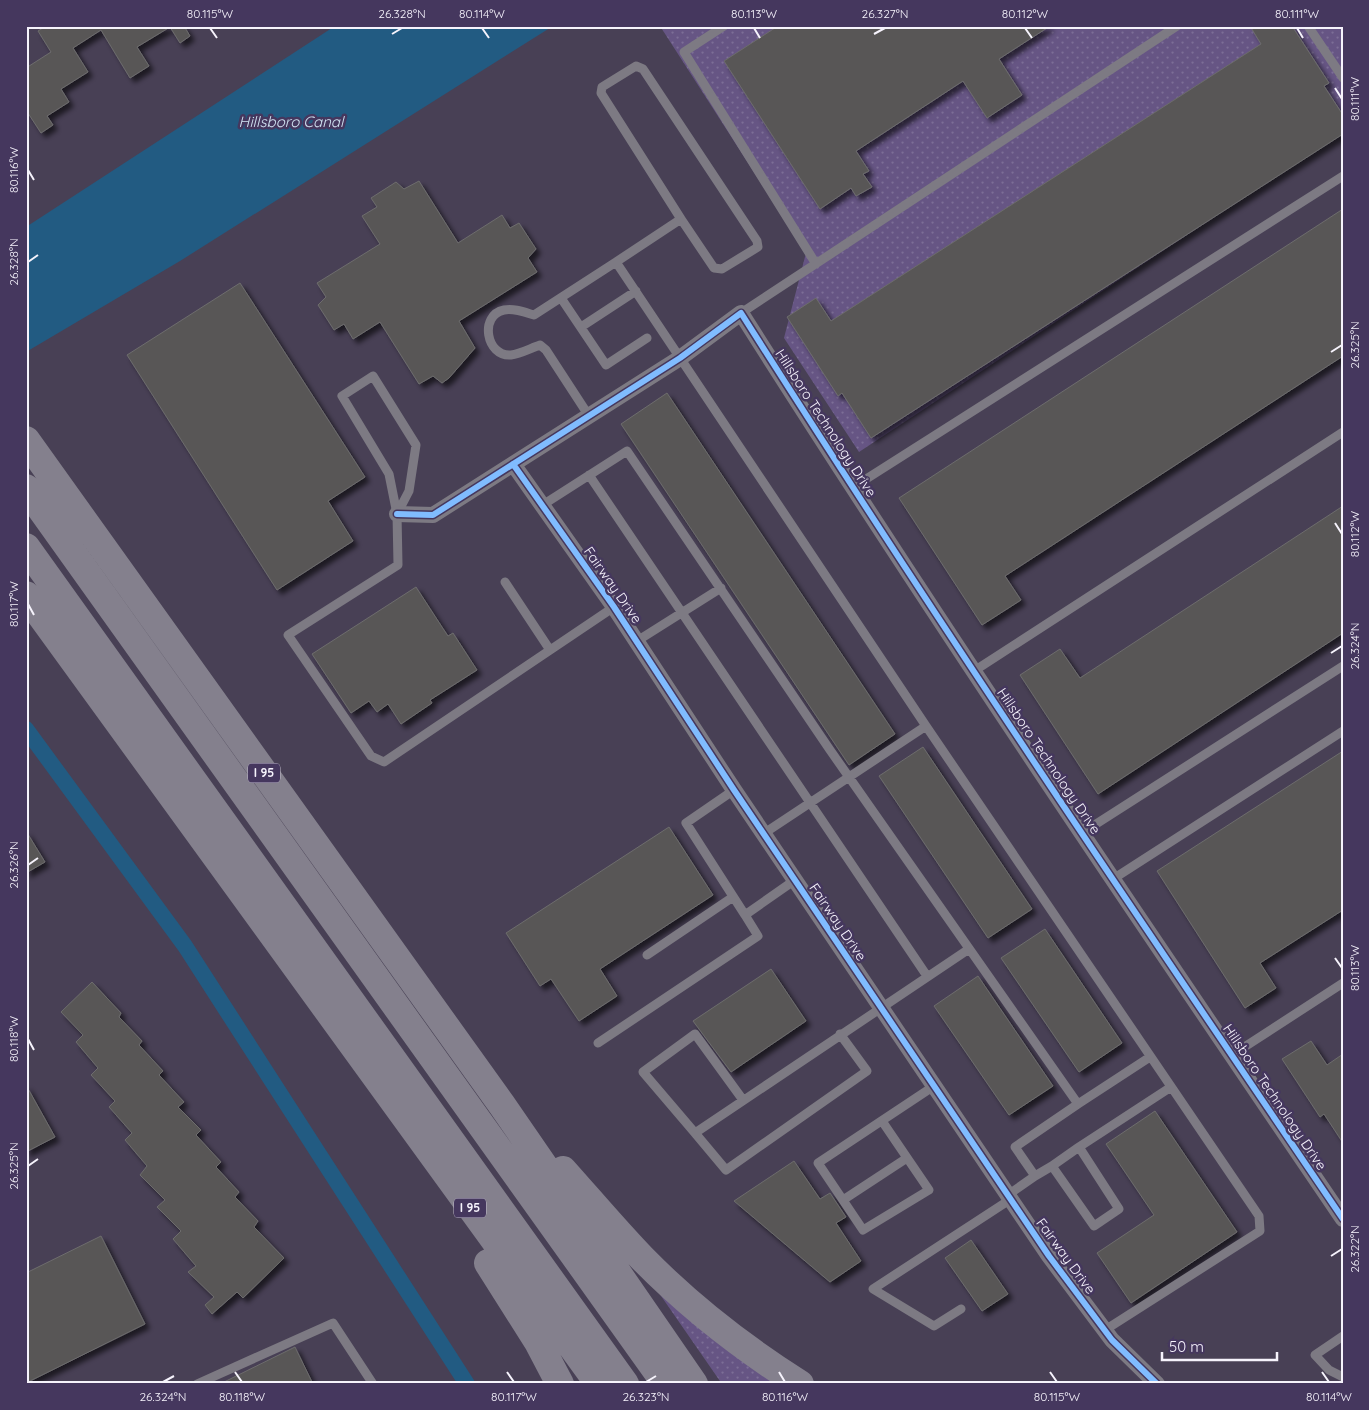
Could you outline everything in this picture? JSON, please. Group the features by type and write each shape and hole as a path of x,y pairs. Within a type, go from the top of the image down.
{"highway":[{"name":"I 95","path":"26,440 502,1105 694,1384"},
{"path":"26,488 666,1384"},
{"path":"26,547 625,1384"},
{"name":"I 95","path":"26,595 598,1384"},
{"path":"344,1032 391,1128 506,1290 560,1384"},
{"path":"502,1105 621,1236 671,1286 729,1334 800,1384"}],"street":[{"name":"Hillsboro Technology Drive","path":"741,313 852,488 1113,880 1343,1219"},
{"path":"397,514 433,515 680,358 741,313"},
{"name":"Fairway Drive","path":"513,464 614,607 763,834 1049,1256 1105,1330 1157,1384"}],"lane":[{"path":"724,26 684,52 816,264"},
{"path":"741,313 1177,26"},
{"path":"1308,26 1343,78"},
{"path":"636,66 643,68 757,241 758,247 722,270 714,268 680,219 601,93 602,87 636,66"},
{"path":"852,488 1343,176"},
{"path":"589,416 546,350 540,345 512,355 502,354 493,347 488,336 488,325 493,317 502,310 515,310 534,315 680,219"},
{"path":"616,262 926,726 1259,1216 1260,1231 1105,1330"},
{"path":"581,327 636,291"},
{"path":"561,298 606,365 648,338"},
{"path":"397,514 409,491 416,445 373,376 342,396 389,474 397,514 398,565 288,635 371,756 384,762 614,607"},
{"path":"974,671 1343,432"},
{"path":"541,506 627,451 849,777 1078,1104"},
{"path":"588,475 927,976"},
{"path":"505,582 550,650"},
{"path":"636,641 721,588"},
{"path":"1082,833 1343,666"},
{"path":"763,834 926,726"},
{"path":"1113,880 1343,730"},
{"path":"598,1043 758,936 686,824 734,790"},
{"path":"745,915 795,880"},
{"path":"647,955 734,897"},
{"path":"695,1133 969,949"},
{"path":"1232,1055 1343,983"},
{"path":"743,1100 695,1034 642,1072 726,1170 867,1071 840,1034"},
{"path":"1036,1176 1015,1146 1150,1056"},
{"path":"882,1121 929,1190 864,1230 818,1163 934,1086"},
{"path":"961,1309 934,1326 872,1289 1009,1197 1036,1176 1170,1087"},
{"path":"1052,1166 1094,1226 1119,1208 1079,1147"},
{"path":"843,1200 907,1158"},
{"path":"197,1384 332,1323 373,1384"},
{"path":"1343,1336 1314,1355 1329,1370 1343,1377"}],"shaded area":[{"path":"660,26 1343,26 1343,132 859,452 784,338 806,253"},
{"path":"650,1280 788,1384 722,1384"}],"water":[{"name":"Hillsboro Canal","path":"335,26 553,26 180,261 26,352 26,227"}],"building":[{"path":"46,26 184,26 190,36 180,43 170,27 137,47 149,66 130,78 101,30 73,48 88,72 61,89 69,102 47,116 53,125 41,133 26,110 26,68 51,52 38,31"},
{"path":"778,26 1050,26 999,59 1022,95 987,118 963,81 856,151 869,171 863,174 872,187 856,196 851,188 820,209 724,61"},
{"path":"1250,26 1292,26 1329,83 1324,86 1343,115 1343,134 871,438 842,393 838,396 787,317 816,298 831,321 1261,44"},
{"path":"419,181 458,243 502,215 510,228 519,223 536,249 528,258 537,272 459,321 475,348 449,378 442,383 433,376 419,384 380,322 353,339 344,324 334,330 318,305 326,297 317,283 380,244 362,216 377,207 371,198 396,182 404,189"},
{"path":"1343,209 1343,356 1005,576 1021,600 982,625 899,498"},
{"path":"240,283 365,477 328,501 353,541 277,590 127,355"},
{"path":"667,393 895,734 849,765 621,424"},
{"path":"1343,506 1343,633 1098,794 1020,675 1060,649 1080,678"},
{"path":"416,587 448,636 453,633 477,670 430,700 432,703 401,724 388,704 377,712 369,701 351,713 312,654"},
{"path":"923,747 1032,909 988,938 879,776"},
{"path":"1343,751 1343,910 1260,963 1276,988 1245,1008 1157,871"},
{"path":"669,827 713,895 600,969 617,996 579,1021 551,979 540,986 506,933"},
{"path":"26,831 45,862 26,873"},
{"path":"1045,929 1122,1043 1079,1072 1001,958"},
{"path":"771,969 806,1021 731,1072 693,1021"},
{"path":"978,976 1053,1086 1009,1115 934,1006"},
{"path":"92,982 121,1013 119,1017 142,1041 139,1045 163,1071 159,1075 184,1102 178,1107 201,1130 196,1135 221,1162 216,1167 239,1192 235,1197 258,1221 254,1227 284,1258 243,1298 237,1292 212,1314 205,1305 214,1297 188,1272 196,1266 173,1239 181,1231 157,1207 165,1200 140,1175 147,1166 125,1140 132,1133 109,1107 115,1101 91,1075 98,1068 76,1042 83,1035 61,1012"},
{"path":"1311,1041 1327,1065 1343,1054 1343,1143 1324,1114 1320,1117 1282,1059"},
{"path":"26,1085 55,1137 26,1152"},
{"path":"1155,1111 1237,1232 1131,1303 1097,1253 1154,1215 1106,1144"},
{"path":"794,1161 820,1199 830,1193 846,1217 836,1223 861,1261 830,1282 734,1201"},
{"path":"101,1236 145,1324 26,1383 26,1273"},
{"path":"971,1240 1008,1294 982,1311 945,1258"},
{"path":"295,1347 313,1384 220,1384"}],"waterway":[{"path":"26,729 185,946 467,1384"}],"cycle path":[{"path":"397,514 433,515 680,358 741,313 963,655 1343,1219"},
{"path":"513,464 614,607 734,790 1049,1256 1112,1340 1157,1384"}]}
